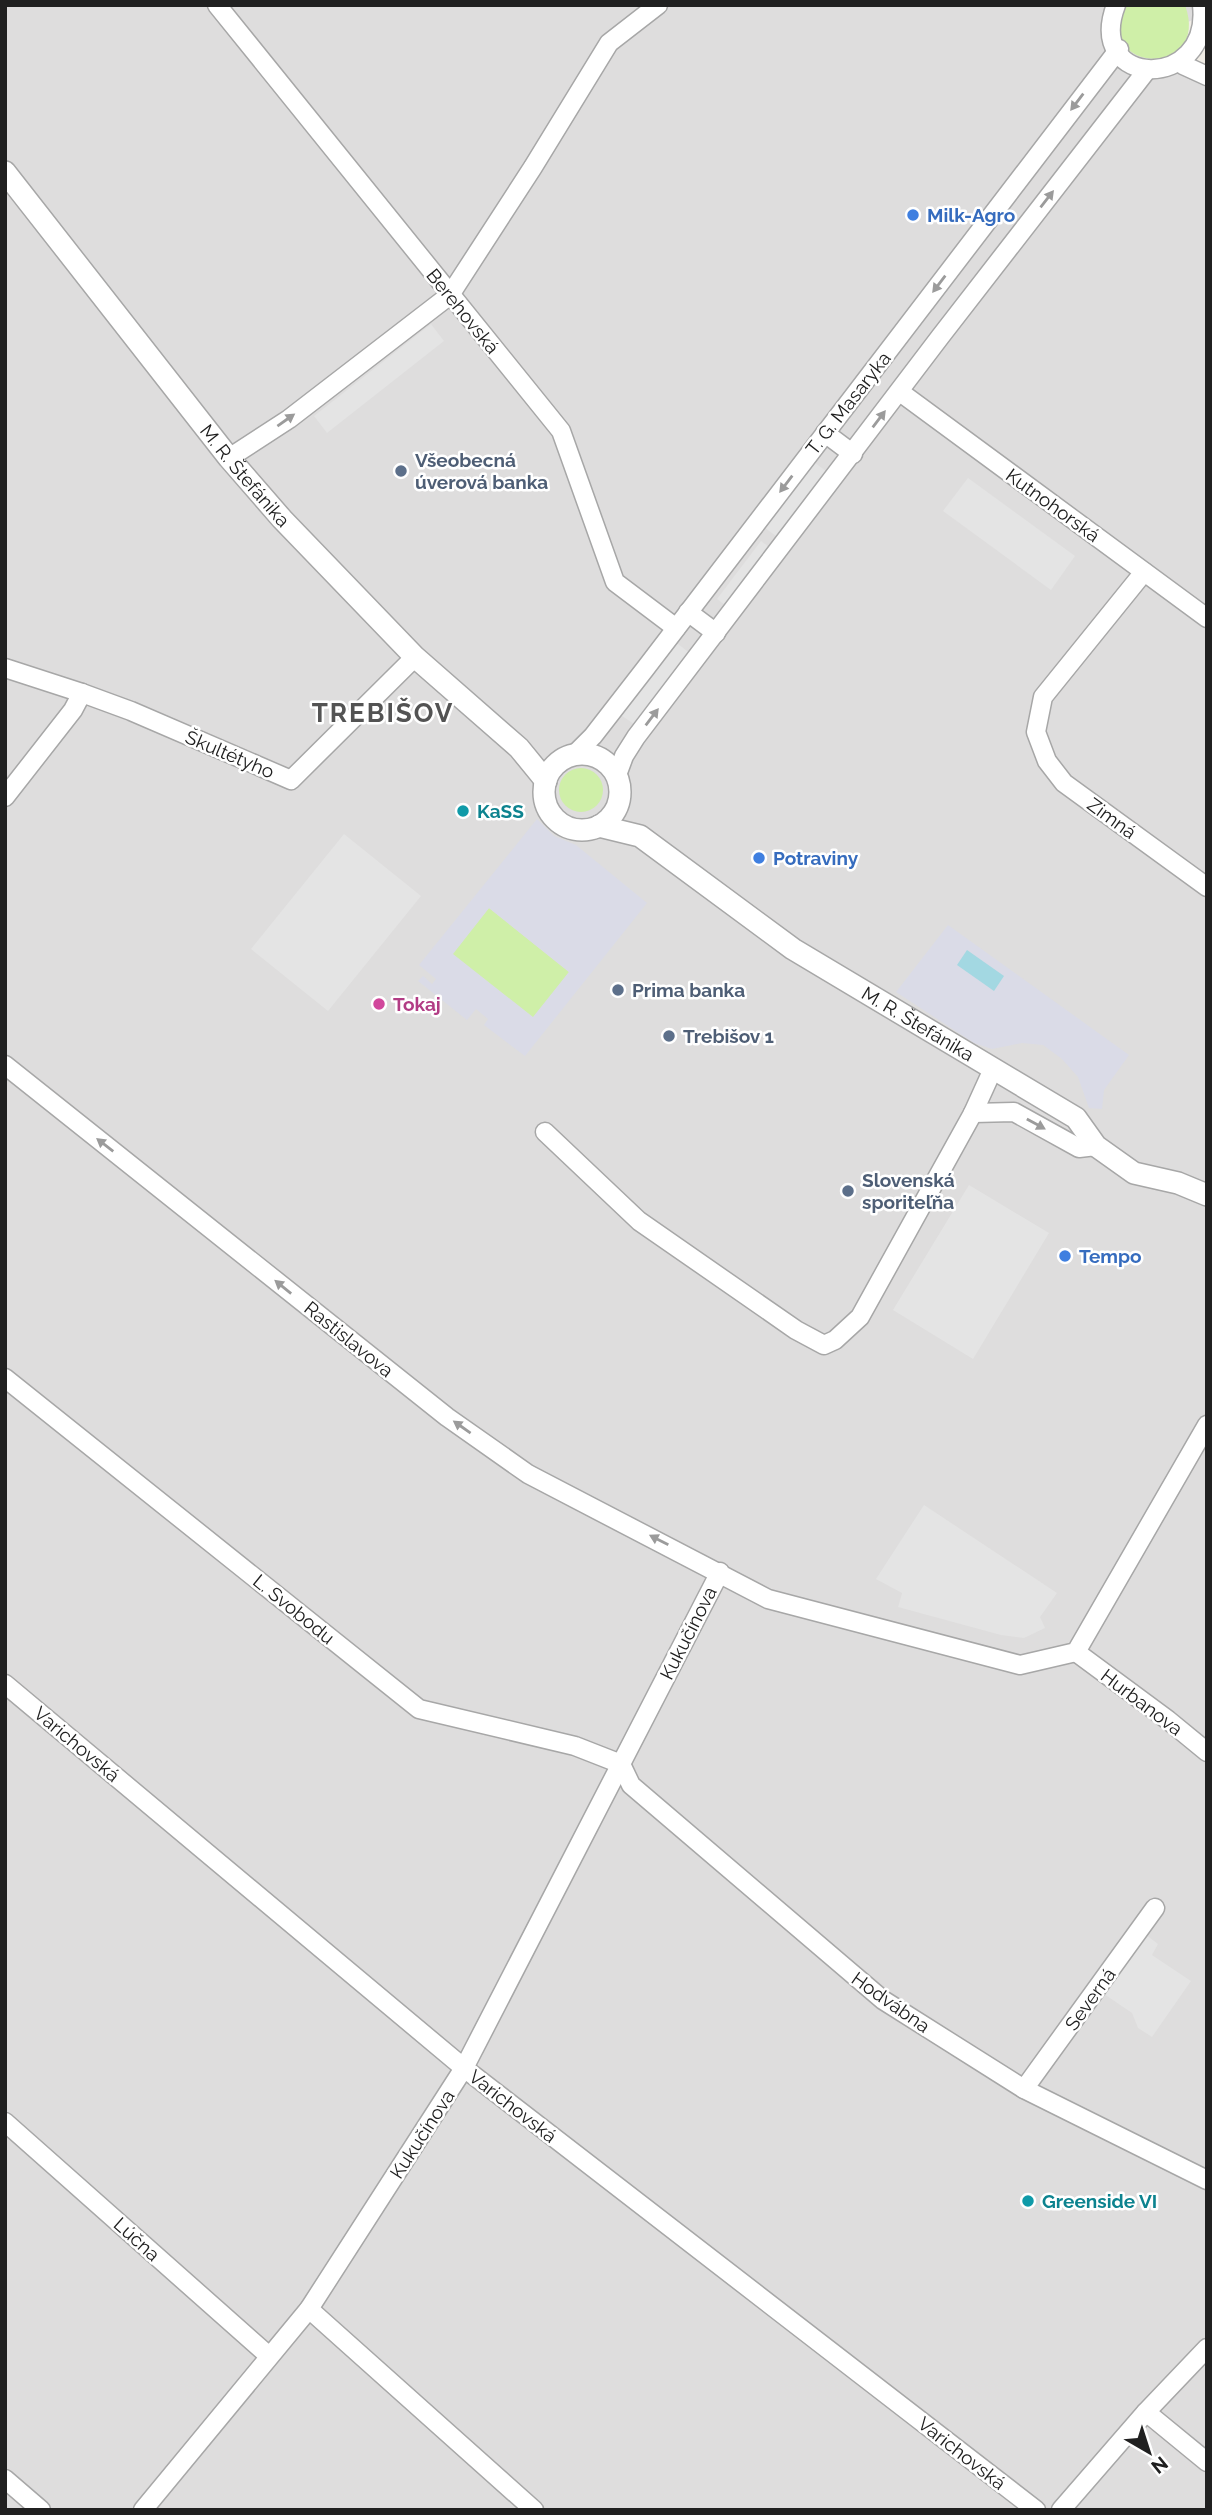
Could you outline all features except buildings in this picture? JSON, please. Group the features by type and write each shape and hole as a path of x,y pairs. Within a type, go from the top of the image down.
{"street":[{"name":"Berehovská","path":"217,5 561,431 615,582 676,628"},
{"path":"229,458 289,419 450,295 526,179 609,43 658,5"},
{"path":"1110,10 1119,49 1136,65 1147,70 1166,71 1183,65 1200,47 1206,31 1202,5"},
{"name":"T. G. Masaryka","path":"567,757 593,736 1119,49"},
{"path":"1183,65 1207,76"},
{"name":"T. G. Masaryka","path":"617,775 624,756 636,737 1147,70"},
{"name":"M. R. Štefánika","path":"5,172 229,458 292,529 415,657 519,748 546,781"},
{"path":"914,317 940,337"},
{"name":"Kutnohorská","path":"900,392 1207,618"},
{"path":"825,433 853,454"},
{"name":"Zimná","path":"1144,572 1043,697 1036,732 1047,761 1064,783 1207,887"},
{"path":"688,612 716,633"},
{"name":"Škultétyho","path":"5,668 82,693 291,780 415,657"},
{"path":"5,797 74,710 82,693"},
{"name":"M. R. Štefánika","path":"519,748 567,757"},
{"path":"586,754 599,757 610,764 617,775 621,790 620,799 611,817 599,826 573,829 558,821 547,807 546,781 551,769 567,757 586,754"},
{"name":"M. R. Štefánika","path":"620,799 640,836"},
{"name":"M. R. Štefánika","path":"599,826 640,836 793,949 1076,1118 1096,1146 1134,1173 1178,1183 1205,1197"},
{"name":"Rastislavova","path":"5,1065 447,1417 528,1474 768,1599 1020,1665 1076,1652"},
{"path":"545,1132 639,1222 796,1329 824,1345 835,1340 860,1317 973,1113 993,1069"},
{"path":"973,1113 1014,1112 1079,1149 1096,1146"},
{"name":"L. Svobodu","path":"5,1378 419,1709 575,1746 621,1764"},
{"path":"1076,1652 1207,1425"},
{"name":"Kukučínova","path":"143,2510 309,2309 464,2068 720,1572"},
{"name":"Hurbanova","path":"1076,1652 1207,1752"},
{"name":"Varichovská","path":"5,1684 464,2068 1036,2510"},
{"name":"Hodvábna","path":"621,1764 631,1785 883,2000 1024,2090 1207,2180"},
{"name":"Severná","path":"1024,2090 1155,1908"},
{"name":"Lúčna","path":"5,2122 269,2356"},
{"path":"309,2309 534,2510"},
{"path":"1061,2510 1146,2412 1207,2348"},
{"path":"1146,2412 1207,2462"},
{"path":"5,2479 41,2510"}],"shaded area":[{"path":"5,5 1207,5 1207,13 1154,38 1207,78 1207,2510 5,2510"},
{"path":"431,324 444,341 327,433 314,416"},
{"path":"807,457 826,471 776,536 757,522"},
{"path":"968,478 1075,556 1051,590 943,511"},
{"path":"761,541 777,553 733,611 717,599"},
{"path":"669,637 691,654 637,726 613,710"},
{"path":"537,819 554,836 576,845 647,903 525,1056 484,1025 488,1019 476,1009 467,1020 418,981 423,976 432,984 436,979 419,965","holes":["489,908 569,972 533,1017 453,954"]},
{"path":"344,834 421,896 328,1011 251,949"},
{"path":"948,925 1129,1055 1104,1090 1102,1109 1089,1108 1078,1077 1062,1059 1043,1045 1022,1043 992,1049 974,1043 896,992"},
{"path":"969,1185 1049,1233 973,1359 893,1310"},
{"path":"924,1505 1057,1593 1040,1617 1045,1628 1024,1638 1001,1635 898,1607 902,1593 876,1579"},
{"path":"1145,1934 1158,1944 1152,1955 1191,1981 1152,2037 1138,2028 1132,2013 1104,1994"}],"green space":[{"path":"1127,5 1185,5 1189,29 1182,46 1169,56 1152,59 1136,55 1124,45 1120,28"},
{"path":"581,768 596,775 603,790 596,805 581,812 566,805 559,790 566,775"},
{"path":"489,908 569,972 533,1018 452,954"}],"water":[{"path":"967,950 1004,976 994,991 957,965"}],"place":[{"name":"Milk-Agro","path":"913,215"},
{"name":"Všeobecná úverová banka","path":"401,471"},
{"name":"KaSS","path":"463,811"},
{"name":"Potraviny","path":"759,858"},
{"name":"Prima banka","path":"618,990"},
{"name":"Tokaj","path":"379,1004"},
{"name":"Trebišov 1","path":"669,1036"},
{"name":"Slovenská sporiteľňa","path":"848,1191"},
{"name":"Tempo","path":"1065,1256"},
{"name":"Greenside VI","path":"1028,2201"}],"district":[{"name":"TREBIŠOV","path":"383,713"}]}
